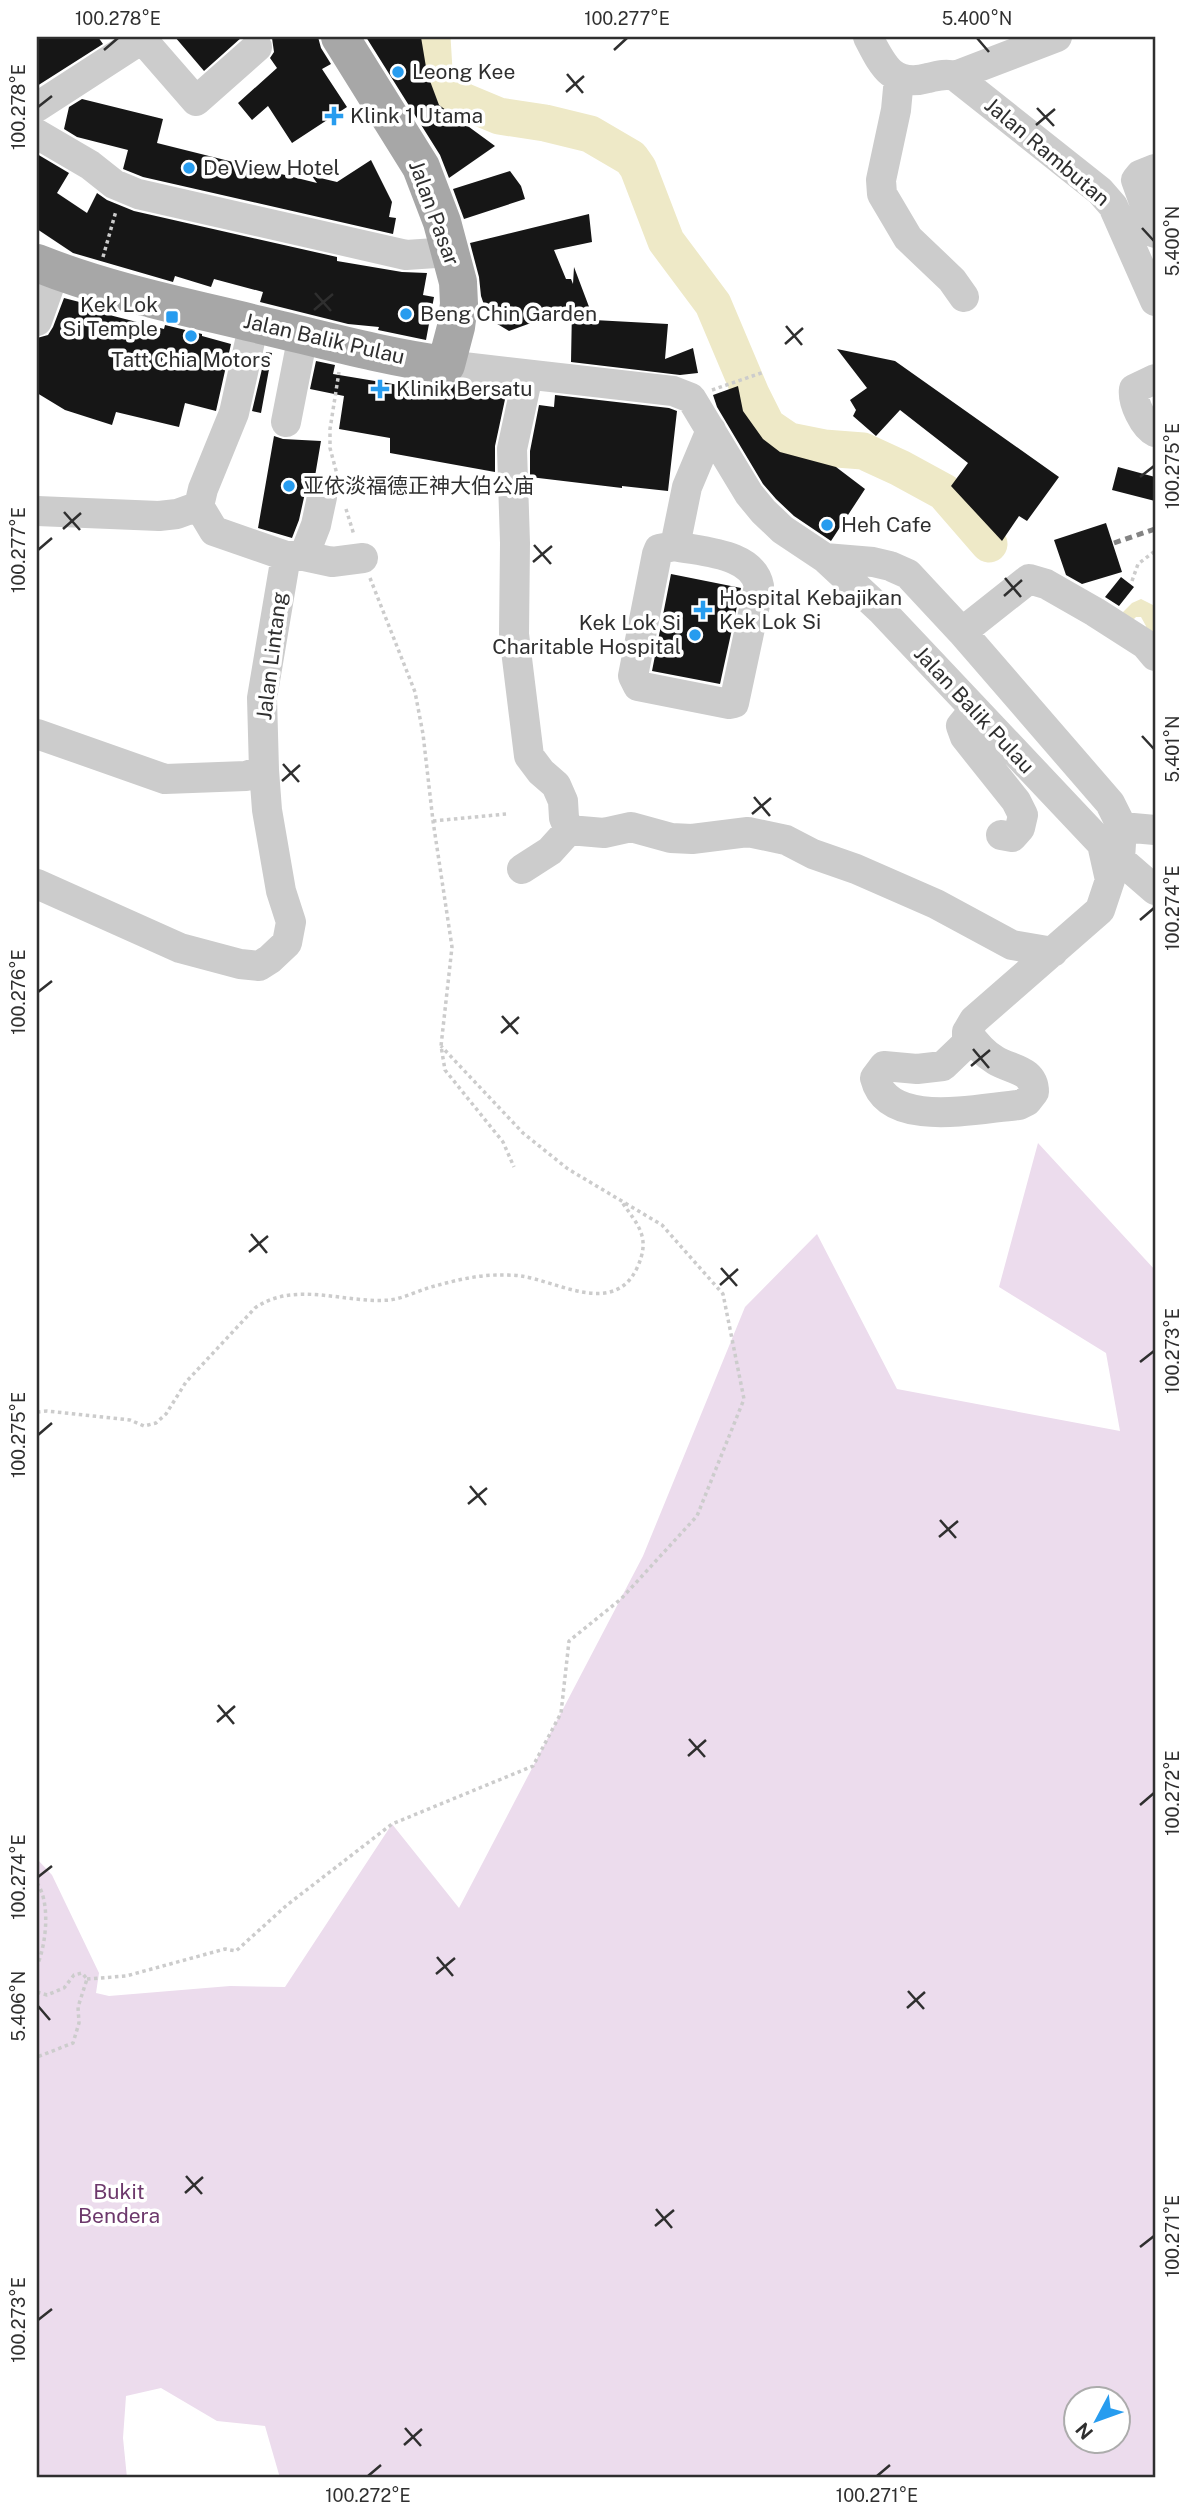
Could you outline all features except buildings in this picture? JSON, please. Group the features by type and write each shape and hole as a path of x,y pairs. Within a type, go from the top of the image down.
{"main road":[{"name":"Jalan Pasar","path":"340,37 421,167 451,252 458,282 459,308 446,365"},
{"name":"Jalan Balik Pulau","path":"46,267 96,283 343,345 446,365"}],"street":[{"path":"868,37 881,61 898,78 914,82 943,74 955,76 1057,37"},
{"path":"37,107 113,46 145,40 196,101 257,47"},
{"name":"Jalan Rambutan","path":"955,76 1108,199 1148,241 1155,301"},
{"path":"898,78 896,110 881,180 882,194 908,238 952,280 964,297"},
{"path":"37,134 90,164 114,184 126,190 406,255 451,252"},
{"path":"1148,241 1136,180 1140,175 1155,169"},
{"path":"37,321 46,267"},
{"path":"254,323 234,413 203,489 199,506 214,531 295,556 332,562 363,558"},
{"path":"286,422 303,335"},
{"name":"Jalan Balik Pulau","path":"446,365 682,393 691,398 749,494 763,511 783,530 825,558 881,610 974,710 1114,843 1155,890"},
{"path":"528,375 512,449 514,634 529,755 541,772 556,785 563,801 564,818 569,830"},
{"path":"1155,379 1138,385 1133,395 1147,427 1155,432"},
{"path":"675,546 687,486 711,430"},
{"name":"Jalan Lintang","path":"37,884 180,948 250,966 270,960 287,943 291,922 281,891 267,810 262,698 295,556 335,494"},
{"path":"37,510 159,516 177,514 199,506"},
{"path":"675,546 740,561 757,576 759,586 734,702 729,704 638,686 635,683 633,676 657,554 659,549 675,546"},
{"path":"825,558 873,562 908,574 962,632 1110,803 1114,843 1110,880 1100,910 974,1020 967,1032 967,1043 943,1066 917,1069 884,1066 875,1078 878,1091 890,1103 921,1113 1019,1105 1027,1101 1034,1092 1031,1078 1024,1072 996,1061 979,1048 967,1032"},
{"path":"962,632 1018,587 1046,584 1145,644 1155,656"},
{"path":"974,710 961,726 965,737 1016,801 1023,815 1020,828 1012,837 1001,835"},
{"path":"37,734 164,779 246,776 264,770"},
{"path":"569,830 604,833 631,827 671,838 692,839 748,832 786,840 813,854 856,869 936,904 1012,945 1053,952"},
{"path":"522,869 550,851 569,830"},
{"path":"1114,843 1155,830"}],"path":[{"path":"96,283 117,209 126,190"},
{"path":"343,345 330,429 335,494 415,692 423,734 452,947 441,1046 444,1070 503,1142 514,1167"},
{"path":"737,382 764,372"},
{"path":"1132,581 1138,564 1155,551"},
{"path":"433,821 506,814"},
{"path":"87,1979 126,1976 225,1949 236,1951 287,1905 393,1824 533,1766 561,1713 569,1641 621,1599 697,1516 744,1399 723,1294 662,1225 568,1169 523,1133 441,1046"},
{"path":"37,1412 130,1420 144,1426 156,1423 166,1414 186,1382 255,1308 268,1299 309,1293 349,1300 393,1300 477,1276 500,1275 520,1276 587,1293 606,1294 617,1290 634,1273 643,1255 644,1240 620,1199"},
{"path":"37,1883 44,1904 44,1923 37,1966"},
{"path":"37,1992 47,1995 64,1988 74,1975 82,1973 87,1979"},
{"path":"37,2057 73,2043 79,2023 78,2007 87,1979"}],"green space":[{"name":"Bukit Bendera","path":"1038,1143 1155,1270 1155,2478 280,2478 265,2426 217,2421 161,2388 126,2396 123,2438 127,2478 37,2478 37,1859 52,1875 99,1973 96,1993 109,1996 230,1986 285,1987 392,1824 459,1908 643,1556 745,1307 817,1234 897,1389 1120,1431 1106,1353 999,1287"}],"shaded area":[{"path":"1141,599 1153,605 1155,600 1155,639 1144,630 1146,626 1141,617 1132,621 1122,613 1132,603"}],"waterway":[{"path":"432,37 434,70 444,88 463,101 499,116 590,134 631,158 638,168 666,241 713,304 767,426 789,441 824,448 863,451 900,468 944,492 989,544"}],"railway":[{"path":"1114,543 1155,529"}],"place":[{"name":"Leong Kee","path":"398,72"},
{"name":"Klink 1 Utama","path":"334,116"},
{"name":"De View Hotel","path":"189,168"},
{"name":"Beng Chin Garden","path":"406,314"},
{"name":"Kek Lok Si Temple","path":"172,317"},
{"name":"Tatt Chia Motors","path":"191,336"},
{"name":"Klinik Bersatu","path":"380,389"},
{"name":"亚依淡福德正神大伯公庙","path":"289,486"},
{"name":"Heh Cafe","path":"827,525"},
{"name":"Hospital Kebajikan Kek Lok Si","path":"703,610"},
{"name":"Kek Lok Si Charitable Hospital","path":"695,635"}]}
